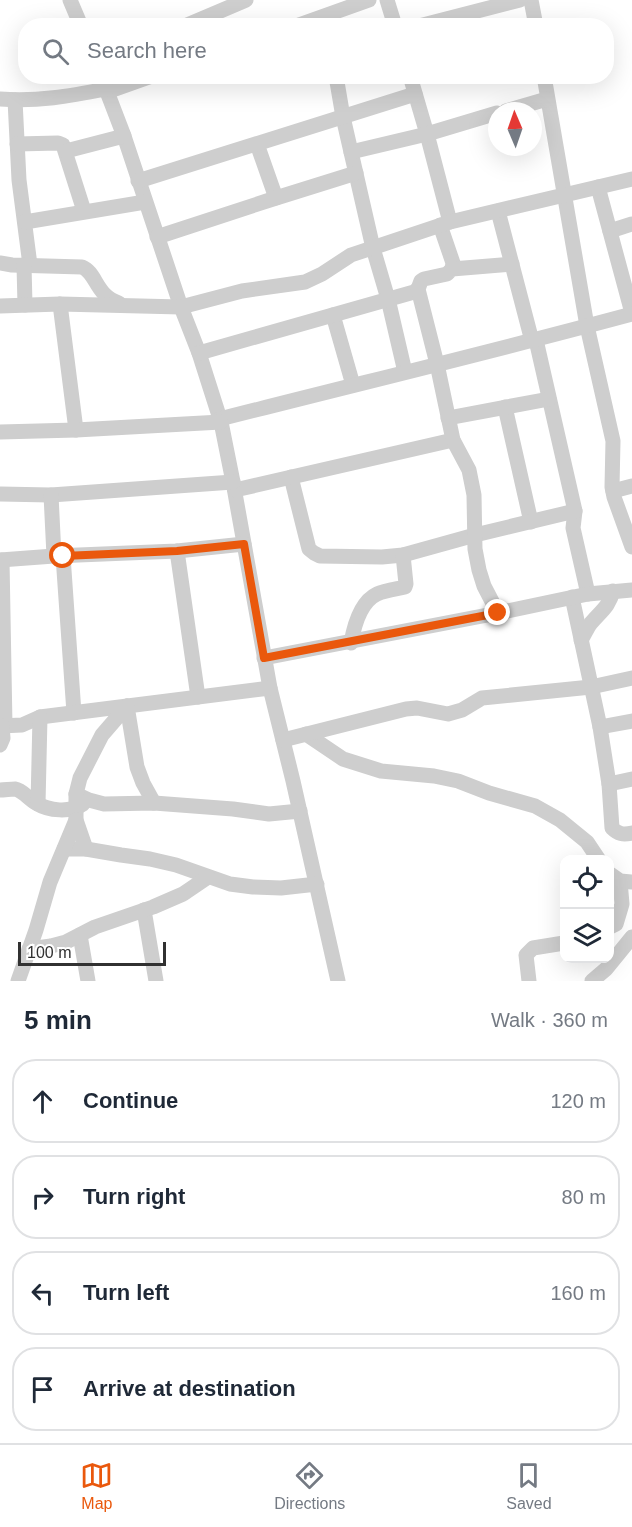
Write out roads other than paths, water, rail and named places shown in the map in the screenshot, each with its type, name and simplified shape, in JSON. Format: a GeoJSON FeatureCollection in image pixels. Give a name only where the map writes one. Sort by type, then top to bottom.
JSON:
{"type":"FeatureCollection","features":[{"type":"Feature","properties":{"kind":"street"},"geometry":{"type":"LineString","coordinates":[[70,0],[78,18]]}},
{"type":"Feature","properties":{"kind":"street"},"geometry":{"type":"LineString","coordinates":[[204,18],[246,0]]}},
{"type":"Feature","properties":{"kind":"street"},"geometry":{"type":"LineString","coordinates":[[328,18],[369,0]]}},
{"type":"Feature","properties":{"kind":"street"},"geometry":{"type":"LineString","coordinates":[[387,0],[393,18]]}},
{"type":"Feature","properties":{"kind":"street"},"geometry":{"type":"LineString","coordinates":[[450,18],[520,0]]}},
{"type":"Feature","properties":{"kind":"street"},"geometry":{"type":"LineString","coordinates":[[531,0],[534,18]]}},
{"type":"Feature","properties":{"kind":"street"},"geometry":{"type":"LineString","coordinates":[[337,84],[373,248],[405,372]]}},
{"type":"Feature","properties":{"kind":"street"},"geometry":{"type":"LineString","coordinates":[[412,84],[427,134],[453,263],[452,270]]}},
{"type":"Feature","properties":{"kind":"street"},"geometry":{"type":"LineString","coordinates":[[545,84],[587,326],[613,441],[613,491],[632,547]]}},
{"type":"Feature","properties":{"kind":"street"},"geometry":{"type":"LineString","coordinates":[[25,305],[27,265],[25,222],[17,144],[8,100],[24,101],[66,97],[105,86],[221,421],[270,688],[338,981]]}},
{"type":"Feature","properties":{"kind":"street"},"geometry":{"type":"LineString","coordinates":[[138,181],[415,94]]}},
{"type":"Feature","properties":{"kind":"street"},"geometry":{"type":"LineString","coordinates":[[537,102],[547,99]]}},
{"type":"Feature","properties":{"kind":"street"},"geometry":{"type":"LineString","coordinates":[[351,153],[488,117]]}},
{"type":"Feature","properties":{"kind":"street"},"geometry":{"type":"LineString","coordinates":[[66,151],[124,136]]}},
{"type":"Feature","properties":{"kind":"street"},"geometry":{"type":"LineString","coordinates":[[17,144],[58,143],[63,145],[84,212]]}},
{"type":"Feature","properties":{"kind":"street"},"geometry":{"type":"LineString","coordinates":[[257,144],[276,198]]}},
{"type":"Feature","properties":{"kind":"street"},"geometry":{"type":"LineString","coordinates":[[157,237],[356,173]]}},
{"type":"Feature","properties":{"kind":"street"},"geometry":{"type":"LineString","coordinates":[[0,306],[60,304],[181,307],[242,291],[305,282],[351,255],[445,224],[632,179]]}},
{"type":"Feature","properties":{"kind":"street"},"geometry":{"type":"LineString","coordinates":[[0,432],[221,421],[632,313],[598,187]]}},
{"type":"Feature","properties":{"kind":"street"},"geometry":{"type":"LineString","coordinates":[[25,222],[145,202]]}},
{"type":"Feature","properties":{"kind":"street"},"geometry":{"type":"LineString","coordinates":[[498,210],[534,340],[575,512],[573,528],[580,596],[581,640],[600,727],[609,784],[612,828],[617,833],[625,835],[632,833]]}},
{"type":"Feature","properties":{"kind":"street"},"geometry":{"type":"LineString","coordinates":[[610,231],[632,224]]}},
{"type":"Feature","properties":{"kind":"street"},"geometry":{"type":"LineString","coordinates":[[0,263],[88,269],[108,299],[125,305]]}},
{"type":"Feature","properties":{"kind":"street"},"geometry":{"type":"LineString","coordinates":[[498,613],[484,586],[479,570],[475,549],[474,495],[469,470],[453,440],[418,289],[424,279],[447,274],[452,270],[512,264]]}},
{"type":"Feature","properties":{"kind":"street"},"geometry":{"type":"LineString","coordinates":[[199,354],[418,289]]}},
{"type":"Feature","properties":{"kind":"street"},"geometry":{"type":"LineString","coordinates":[[60,304],[76,430]]}},
{"type":"Feature","properties":{"kind":"street"},"geometry":{"type":"LineString","coordinates":[[333,315],[353,385]]}},
{"type":"Feature","properties":{"kind":"street"},"geometry":{"type":"LineString","coordinates":[[448,418],[549,399]]}},
{"type":"Feature","properties":{"kind":"street"},"geometry":{"type":"LineString","coordinates":[[505,407],[531,522]]}},
{"type":"Feature","properties":{"kind":"street"},"geometry":{"type":"LineString","coordinates":[[0,494],[51,495],[234,486],[291,477],[453,440]]}},
{"type":"Feature","properties":{"kind":"street"},"geometry":{"type":"LineString","coordinates":[[291,477],[309,549],[320,555],[382,557],[403,555],[475,535],[575,512]]}},
{"type":"Feature","properties":{"kind":"street"},"geometry":{"type":"LineString","coordinates":[[613,491],[632,486]]}},
{"type":"Feature","properties":{"kind":"street"},"geometry":{"type":"LineString","coordinates":[[51,495],[74,713]]}},
{"type":"Feature","properties":{"kind":"street"},"geometry":{"type":"LineString","coordinates":[[0,745],[3,738],[1,560],[177,551],[244,544]]}},
{"type":"Feature","properties":{"kind":"street"},"geometry":{"type":"LineString","coordinates":[[177,551],[198,697]]}},
{"type":"Feature","properties":{"kind":"street"},"geometry":{"type":"LineString","coordinates":[[351,643],[355,623],[370,599],[377,594],[405,586],[403,555]]}},
{"type":"Feature","properties":{"kind":"street"},"geometry":{"type":"LineString","coordinates":[[264,658],[351,643],[580,596],[632,590]]}},
{"type":"Feature","properties":{"kind":"street"},"geometry":{"type":"LineString","coordinates":[[581,640],[590,624],[611,600],[613,591]]}},
{"type":"Feature","properties":{"kind":"street"},"geometry":{"type":"LineString","coordinates":[[283,740],[406,709],[417,708],[448,714],[462,710],[482,698],[591,687],[632,678]]}},
{"type":"Feature","properties":{"kind":"street"},"geometry":{"type":"LineString","coordinates":[[2,726],[22,725],[40,717],[270,688]]}},
{"type":"Feature","properties":{"kind":"street"},"geometry":{"type":"LineString","coordinates":[[127,706],[137,767],[154,803]]}},
{"type":"Feature","properties":{"kind":"street"},"geometry":{"type":"LineString","coordinates":[[86,849],[79,806],[80,778],[102,735],[127,706]]}},
{"type":"Feature","properties":{"kind":"street"},"geometry":{"type":"LineString","coordinates":[[40,717],[43,806]]}},
{"type":"Feature","properties":{"kind":"street"},"geometry":{"type":"LineString","coordinates":[[600,727],[632,721]]}},
{"type":"Feature","properties":{"kind":"street"},"geometry":{"type":"LineString","coordinates":[[306,734],[343,759],[381,771],[434,776],[458,781],[489,793],[536,806],[560,820],[587,842],[596,855]]}},
{"type":"Feature","properties":{"kind":"street"},"geometry":{"type":"LineString","coordinates":[[609,784],[632,779]]}},
{"type":"Feature","properties":{"kind":"street"},"geometry":{"type":"LineString","coordinates":[[0,790],[18,790],[43,806],[154,803],[269,814],[300,811]]}},
{"type":"Feature","properties":{"kind":"street"},"geometry":{"type":"LineString","coordinates":[[18,981],[50,882],[79,806]]}},
{"type":"Feature","properties":{"kind":"street"},"geometry":{"type":"LineString","coordinates":[[64,849],[86,849],[150,859],[176,865],[230,884],[281,888],[317,884]]}},
{"type":"Feature","properties":{"kind":"street"},"geometry":{"type":"LineString","coordinates":[[29,950],[66,942],[95,927],[183,894],[208,878]]}},
{"type":"Feature","properties":{"kind":"street"},"geometry":{"type":"LineString","coordinates":[[614,925],[622,904],[620,879]]}},
{"type":"Feature","properties":{"kind":"street"},"geometry":{"type":"LineString","coordinates":[[144,910],[156,981]]}},
{"type":"Feature","properties":{"kind":"street"},"geometry":{"type":"LineString","coordinates":[[80,935],[88,981]]}},
{"type":"Feature","properties":{"kind":"street"},"geometry":{"type":"LineString","coordinates":[[592,981],[606,969],[632,937]]}},
{"type":"Feature","properties":{"kind":"street"},"geometry":{"type":"LineString","coordinates":[[529,981],[526,955],[533,948],[560,944]]}}]}
